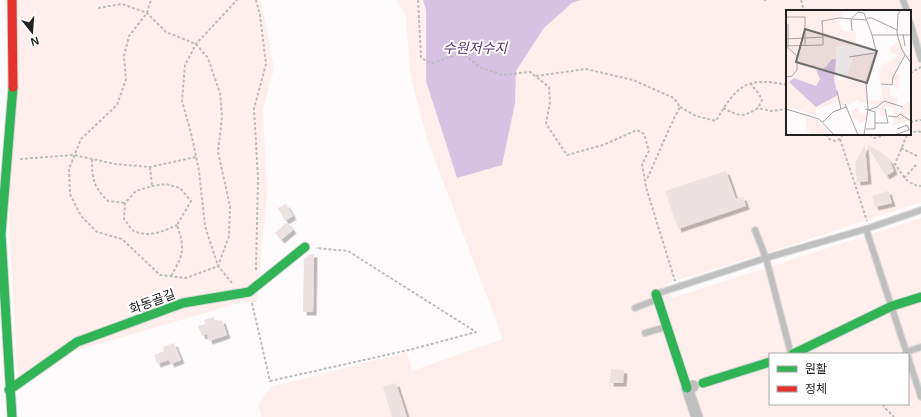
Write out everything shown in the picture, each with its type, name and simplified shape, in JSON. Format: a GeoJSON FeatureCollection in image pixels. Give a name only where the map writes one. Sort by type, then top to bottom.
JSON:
{"type":"FeatureCollection","features":[{"type":"Feature","properties":{"kind":"street"},"geometry":{"type":"LineString","coordinates":[[12,0],[14,74],[1,234],[9,390],[12,417]]}},
{"type":"Feature","properties":{"kind":"street","name":"화동골길"},"geometry":{"type":"LineString","coordinates":[[9,390],[77,342],[183,303],[248,290],[305,247]]}},
{"type":"Feature","properties":{"kind":"street"},"geometry":{"type":"LineString","coordinates":[[657,297],[697,417]]}},
{"type":"Feature","properties":{"kind":"street"},"geometry":{"type":"LineString","coordinates":[[794,353],[892,306],[921,297]]}},
{"type":"Feature","properties":{"kind":"street"},"geometry":{"type":"LineString","coordinates":[[687,388],[769,362]]}},
{"type":"Feature","properties":{"kind":"lane"},"geometry":{"type":"LineString","coordinates":[[903,0],[907,10]]}},
{"type":"Feature","properties":{"kind":"lane"},"geometry":{"type":"LineString","coordinates":[[911,25],[921,59]]}},
{"type":"Feature","properties":{"kind":"lane"},"geometry":{"type":"LineString","coordinates":[[635,308],[677,287],[766,258],[868,229],[921,210]]}},
{"type":"Feature","properties":{"kind":"lane"},"geometry":{"type":"LineString","coordinates":[[868,229],[907,353]]}},
{"type":"Feature","properties":{"kind":"lane"},"geometry":{"type":"LineString","coordinates":[[755,230],[766,258],[792,353]]}},
{"type":"Feature","properties":{"kind":"lane"},"geometry":{"type":"LineString","coordinates":[[645,333],[667,327]]}},
{"type":"Feature","properties":{"kind":"lane"},"geometry":{"type":"LineString","coordinates":[[909,353],[921,347]]}},
{"type":"Feature","properties":{"kind":"lane"},"geometry":{"type":"LineString","coordinates":[[909,360],[921,397]]}},
{"type":"Feature","properties":{"kind":"path"},"geometry":{"type":"LineString","coordinates":[[98,8],[122,4],[147,13],[166,32],[196,44],[208,58],[220,93],[222,117],[218,152],[230,206],[229,236],[218,266],[186,278],[160,275],[122,239],[97,232],[81,216],[70,194],[69,169],[74,155],[81,139],[117,105],[126,79],[124,56],[129,36],[147,13],[151,0]]}},
{"type":"Feature","properties":{"kind":"path"},"geometry":{"type":"LineString","coordinates":[[237,0],[196,44],[185,66],[182,101],[196,157],[206,226],[218,266],[248,290]]}},
{"type":"Feature","properties":{"kind":"path"},"geometry":{"type":"LineString","coordinates":[[256,0],[260,15],[266,64],[254,109],[258,179],[248,290],[270,381],[413,349],[476,332],[348,250],[305,247]]}},
{"type":"Feature","properties":{"kind":"path"},"geometry":{"type":"LineString","coordinates":[[418,0],[421,58],[432,63],[462,53],[480,67],[502,75],[530,72],[549,87],[550,102],[546,124],[567,155],[603,145],[637,130],[644,134],[649,151],[642,164],[677,287]]}},
{"type":"Feature","properties":{"kind":"path"},"geometry":{"type":"LineString","coordinates":[[801,0],[804,10]]}},
{"type":"Feature","properties":{"kind":"path"},"geometry":{"type":"LineString","coordinates":[[911,72],[921,67]]}},
{"type":"Feature","properties":{"kind":"path"},"geometry":{"type":"LineString","coordinates":[[536,76],[586,69],[633,80],[674,98],[680,107],[696,116],[716,121],[723,108],[742,85],[772,82],[786,85]]}},
{"type":"Feature","properties":{"kind":"path"},"geometry":{"type":"LineString","coordinates":[[723,108],[736,114],[747,115],[758,108],[762,100],[750,83]]}},
{"type":"Feature","properties":{"kind":"path"},"geometry":{"type":"LineString","coordinates":[[646,181],[661,150],[668,129],[680,107]]}},
{"type":"Feature","properties":{"kind":"path"},"geometry":{"type":"LineString","coordinates":[[758,108],[771,111],[786,109]]}},
{"type":"Feature","properties":{"kind":"path"},"geometry":{"type":"LineString","coordinates":[[911,122],[921,120]]}},
{"type":"Feature","properties":{"kind":"path"},"geometry":{"type":"LineString","coordinates":[[911,133],[917,131],[921,132]]}},
{"type":"Feature","properties":{"kind":"path"},"geometry":{"type":"LineString","coordinates":[[827,135],[829,139],[835,141],[842,135]]}},
{"type":"Feature","properties":{"kind":"path"},"geometry":{"type":"LineString","coordinates":[[871,135],[874,138],[885,135]]}},
{"type":"Feature","properties":{"kind":"path"},"geometry":{"type":"LineString","coordinates":[[907,135],[895,164],[904,178],[914,186],[921,186]]}},
{"type":"Feature","properties":{"kind":"path"},"geometry":{"type":"LineString","coordinates":[[840,138],[868,229]]}},
{"type":"Feature","properties":{"kind":"path"},"geometry":{"type":"LineString","coordinates":[[901,148],[917,156]]}},
{"type":"Feature","properties":{"kind":"path"},"geometry":{"type":"LineString","coordinates":[[6,160],[74,155],[115,164],[150,167],[196,157]]}},
{"type":"Feature","properties":{"kind":"path"},"geometry":{"type":"LineString","coordinates":[[92,159],[92,179],[98,191],[108,201],[125,203]]}},
{"type":"Feature","properties":{"kind":"path"},"geometry":{"type":"LineString","coordinates":[[904,178],[917,164]]}},
{"type":"Feature","properties":{"kind":"path"},"geometry":{"type":"LineString","coordinates":[[150,167],[152,186]]}},
{"type":"Feature","properties":{"kind":"path"},"geometry":{"type":"LineString","coordinates":[[166,184],[180,188],[191,201],[177,225],[160,233],[147,234],[133,230],[124,218],[125,203],[136,191],[152,186],[166,184]]}},
{"type":"Feature","properties":{"kind":"path"},"geometry":{"type":"LineString","coordinates":[[172,276],[181,258],[183,243],[177,225]]}},
{"type":"Feature","properties":{"kind":"path"},"geometry":{"type":"LineString","coordinates":[[883,405],[894,417]]}},
{"type":"Feature","properties":{"kind":"shaded area"},"geometry":{"type":"Polygon","coordinates":[[[17,0],[261,0],[274,69],[263,109],[267,195],[257,302],[242,302],[75,351],[18,391],[9,218],[17,0]]]}},
{"type":"Feature","properties":{"kind":"shaded area"},"geometry":{"type":"Polygon","coordinates":[[[396,0],[921,0],[921,202],[771,252],[668,283],[672,298],[921,218],[921,417],[262,417],[258,405],[271,387],[407,352],[412,371],[503,339],[427,139],[410,73],[406,15],[396,0]]]}},
{"type":"Feature","properties":{"kind":"water","name":"수원저수지"},"geometry":{"type":"Polygon","coordinates":[[[423,0],[581,0],[572,3],[544,28],[516,71],[515,103],[502,165],[457,178],[426,81],[426,10],[423,0]]]}},
{"type":"Feature","properties":{"kind":"building"},"geometry":{"type":"Polygon","coordinates":[[[866,144],[881,152],[890,161],[894,171],[886,176],[866,144]]]}},
{"type":"Feature","properties":{"kind":"building"},"geometry":{"type":"Polygon","coordinates":[[[865,145],[868,181],[857,182],[855,163],[865,145]]]}},
{"type":"Feature","properties":{"kind":"building"},"geometry":{"type":"Polygon","coordinates":[[[726,171],[736,199],[743,197],[746,206],[678,229],[665,191],[726,171]]]}},
{"type":"Feature","properties":{"kind":"building"},"geometry":{"type":"Polygon","coordinates":[[[888,191],[892,203],[875,207],[872,196],[888,191]]]}},
{"type":"Feature","properties":{"kind":"building"},"geometry":{"type":"Polygon","coordinates":[[[286,204],[293,216],[285,221],[278,208],[286,204]]]}},
{"type":"Feature","properties":{"kind":"building"},"geometry":{"type":"Polygon","coordinates":[[[287,222],[293,230],[281,240],[275,233],[287,222]]]}},
{"type":"Feature","properties":{"kind":"building"},"geometry":{"type":"Polygon","coordinates":[[[311,254],[314,254],[313,312],[303,312],[304,259],[311,254]]]}},
{"type":"Feature","properties":{"kind":"building"},"geometry":{"type":"Polygon","coordinates":[[[214,317],[215,322],[222,320],[227,335],[209,341],[207,334],[202,336],[198,326],[205,324],[204,320],[214,317]]]}},
{"type":"Feature","properties":{"kind":"building"},"geometry":{"type":"Polygon","coordinates":[[[174,343],[181,360],[171,364],[169,360],[157,364],[154,355],[164,351],[163,347],[174,343]]]}},
{"type":"Feature","properties":{"kind":"building"},"geometry":{"type":"Polygon","coordinates":[[[611,369],[624,370],[623,383],[610,383],[611,369]]]}},
{"type":"Feature","properties":{"kind":"building"},"geometry":{"type":"Polygon","coordinates":[[[396,383],[407,417],[392,417],[383,387],[396,383]]]}},
{"type":"Feature","properties":{"kind":"traffic: fast"},"geometry":{"type":"LineString","coordinates":[[12,417],[1,234],[13,87]]}},
{"type":"Feature","properties":{"kind":"traffic: fast"},"geometry":{"type":"LineString","coordinates":[[9,390],[77,342],[183,303],[249,292],[305,247]]}},
{"type":"Feature","properties":{"kind":"traffic: fast"},"geometry":{"type":"LineString","coordinates":[[656,294],[687,388]]}},
{"type":"Feature","properties":{"kind":"traffic: fast"},"geometry":{"type":"LineString","coordinates":[[795,353],[892,306],[921,297]]}},
{"type":"Feature","properties":{"kind":"traffic: fast"},"geometry":{"type":"LineString","coordinates":[[703,383],[769,362]]}},
{"type":"Feature","properties":{"kind":"traffic: jam"},"geometry":{"type":"LineString","coordinates":[[12,0],[13,87]]}}]}
